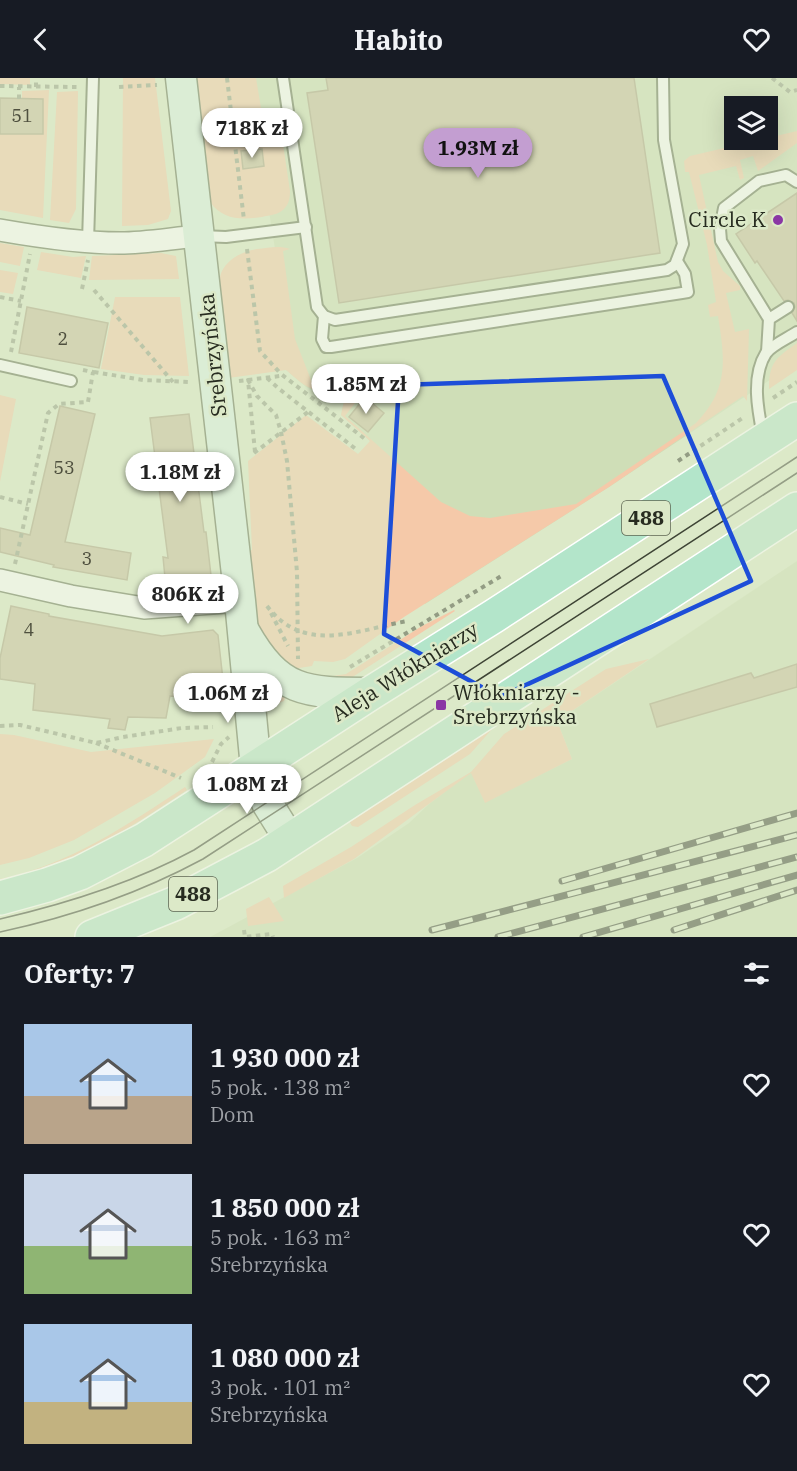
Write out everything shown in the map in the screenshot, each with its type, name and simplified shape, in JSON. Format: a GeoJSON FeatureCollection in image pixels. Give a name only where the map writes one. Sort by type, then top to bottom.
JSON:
{"type":"FeatureCollection","features":[{"type":"Feature","properties":{"kind":"main road","name":"Srebrzyńska"},"geometry":{"type":"LineString","coordinates":[[173,82],[224,380],[249,611],[256,768],[267,803],[290,840]]}},
{"type":"Feature","properties":{"kind":"main road","name":"Aleja Włókniarzy"},"geometry":{"type":"LineString","coordinates":[[0,898],[80,873],[124,852],[797,419]]}},
{"type":"Feature","properties":{"kind":"main road","name":"488"},"geometry":{"type":"LineString","coordinates":[[92,937],[194,894],[238,872],[797,508]]}},
{"type":"Feature","properties":{"kind":"main road"},"geometry":{"type":"LineString","coordinates":[[249,611],[263,659],[280,676],[299,672],[310,691],[371,693]]}},
{"type":"Feature","properties":{"kind":"street"},"geometry":{"type":"LineString","coordinates":[[0,230],[40,237],[123,243],[199,236]]}},
{"type":"Feature","properties":{"kind":"street"},"geometry":{"type":"LineString","coordinates":[[7,572],[71,596],[144,608],[249,611]]}},
{"type":"Feature","properties":{"kind":"lane"},"geometry":{"type":"LineString","coordinates":[[283,78],[317,307],[324,316],[335,320],[667,270],[675,265],[683,244],[664,140],[663,78]]}},
{"type":"Feature","properties":{"kind":"lane"},"geometry":{"type":"LineString","coordinates":[[90,242],[93,82]]}},
{"type":"Feature","properties":{"kind":"lane"},"geometry":{"type":"LineString","coordinates":[[764,441],[757,408],[759,370],[767,352],[769,319],[721,241],[720,229],[724,208],[759,181],[786,176],[797,182]]}},
{"type":"Feature","properties":{"kind":"lane"},"geometry":{"type":"LineString","coordinates":[[199,236],[226,237],[306,227]]}},
{"type":"Feature","properties":{"kind":"lane"},"geometry":{"type":"LineString","coordinates":[[324,316],[322,339],[326,347],[642,300],[688,292],[685,274],[677,261]]}},
{"type":"Feature","properties":{"kind":"lane"},"geometry":{"type":"LineString","coordinates":[[769,319],[788,307]]}},
{"type":"Feature","properties":{"kind":"lane"},"geometry":{"type":"LineString","coordinates":[[767,352],[797,332]]}},
{"type":"Feature","properties":{"kind":"lane"},"geometry":{"type":"LineString","coordinates":[[0,365],[71,381]]}},
{"type":"Feature","properties":{"kind":"path"},"geometry":{"type":"LineString","coordinates":[[36,78],[36,87]]}},
{"type":"Feature","properties":{"kind":"path"},"geometry":{"type":"LineString","coordinates":[[772,78],[790,92],[797,90]]}},
{"type":"Feature","properties":{"kind":"path"},"geometry":{"type":"LineString","coordinates":[[0,86],[36,87],[93,82]]}},
{"type":"Feature","properties":{"kind":"path"},"geometry":{"type":"LineString","coordinates":[[119,87],[173,82]]}},
{"type":"Feature","properties":{"kind":"path"},"geometry":{"type":"LineString","coordinates":[[19,87],[19,99]]}},
{"type":"Feature","properties":{"kind":"path"},"geometry":{"type":"LineString","coordinates":[[21,357],[10,354],[30,251],[40,237]]}},
{"type":"Feature","properties":{"kind":"path"},"geometry":{"type":"LineString","coordinates":[[82,289],[90,242]]}},
{"type":"Feature","properties":{"kind":"path"},"geometry":{"type":"LineString","coordinates":[[94,290],[174,382]]}},
{"type":"Feature","properties":{"kind":"path"},"geometry":{"type":"LineString","coordinates":[[0,297],[21,301]]}},
{"type":"Feature","properties":{"kind":"path"},"geometry":{"type":"LineString","coordinates":[[73,368],[174,382],[248,380],[281,374],[364,439]]}},
{"type":"Feature","properties":{"kind":"path"},"geometry":{"type":"LineString","coordinates":[[71,381],[93,372]]}},
{"type":"Feature","properties":{"kind":"path"},"geometry":{"type":"LineString","coordinates":[[7,572],[28,504],[48,413],[59,404],[87,402],[93,372]]}},
{"type":"Feature","properties":{"kind":"path"},"geometry":{"type":"LineString","coordinates":[[267,377],[357,450]]}},
{"type":"Feature","properties":{"kind":"path"},"geometry":{"type":"LineString","coordinates":[[248,380],[257,396],[276,415],[287,461],[296,562],[299,672]]}},
{"type":"Feature","properties":{"kind":"path"},"geometry":{"type":"LineString","coordinates":[[248,380],[255,452]]}},
{"type":"Feature","properties":{"kind":"path"},"geometry":{"type":"LineString","coordinates":[[676,462],[797,382]]}},
{"type":"Feature","properties":{"kind":"path"},"geometry":{"type":"LineString","coordinates":[[248,457],[308,412]]}},
{"type":"Feature","properties":{"kind":"path"},"geometry":{"type":"LineString","coordinates":[[0,497],[28,504]]}},
{"type":"Feature","properties":{"kind":"path"},"geometry":{"type":"LineString","coordinates":[[344,670],[510,571]]}},
{"type":"Feature","properties":{"kind":"path"},"geometry":{"type":"LineString","coordinates":[[249,611],[269,610],[297,630],[315,635],[336,636],[408,621]]}},
{"type":"Feature","properties":{"kind":"path"},"geometry":{"type":"LineString","coordinates":[[269,610],[299,672]]}},
{"type":"Feature","properties":{"kind":"path"},"geometry":{"type":"LineString","coordinates":[[0,726],[20,725],[96,743],[181,778]]}},
{"type":"Feature","properties":{"kind":"path"},"geometry":{"type":"LineString","coordinates":[[96,743],[123,736],[182,728],[213,727]]}},
{"type":"Feature","properties":{"kind":"path"},"geometry":{"type":"LineString","coordinates":[[211,764],[225,739],[235,735]]}},
{"type":"Feature","properties":{"kind":"path"},"geometry":{"type":"LineString","coordinates":[[244,930],[245,937],[272,934],[273,937]]}},
{"type":"Feature","properties":{"kind":"highlighted area"},"geometry":{"type":"Polygon","coordinates":[[[663,376],[751,581],[500,697],[384,634],[399,385],[663,376]]]}},
{"type":"Feature","properties":{"kind":"shaded area"},"geometry":{"type":"Polygon","coordinates":[[[0,78],[30,78],[30,85],[0,84],[0,78]]]}},
{"type":"Feature","properties":{"kind":"shaded area"},"geometry":{"type":"Polygon","coordinates":[[[123,78],[155,78],[171,211],[168,219],[148,225],[122,226],[123,78]]]}},
{"type":"Feature","properties":{"kind":"shaded area"},"geometry":{"type":"Polygon","coordinates":[[[194,78],[256,78],[264,126],[280,124],[290,191],[288,203],[277,214],[247,218],[227,215],[210,202],[194,78]],[[261,149],[241,152],[243,169],[264,166],[261,149]]]}},
{"type":"Feature","properties":{"kind":"shaded area"},"geometry":{"type":"Polygon","coordinates":[[[248,78],[797,78],[797,362],[609,487],[425,604],[370,441],[341,415],[344,401],[330,390],[317,392],[306,387],[286,370],[278,268],[263,174],[268,171],[248,78]]]}},
{"type":"Feature","properties":{"kind":"shaded area"},"geometry":{"type":"Polygon","coordinates":[[[49,90],[43,218],[0,210],[0,134],[43,134],[43,99],[22,99],[22,91],[49,90]]]}},
{"type":"Feature","properties":{"kind":"shaded area"},"geometry":{"type":"Polygon","coordinates":[[[78,91],[76,209],[69,223],[50,220],[57,92],[78,91]]]}},
{"type":"Feature","properties":{"kind":"shaded area"},"geometry":{"type":"Polygon","coordinates":[[[797,131],[797,143],[758,171],[753,156],[740,160],[744,178],[740,180],[736,166],[699,175],[718,262],[723,271],[740,286],[740,290],[726,293],[735,332],[749,329],[747,401],[743,396],[609,487],[404,617],[345,659],[333,662],[314,661],[312,666],[299,668],[293,672],[262,636],[256,621],[247,551],[252,550],[248,461],[306,415],[358,454],[370,441],[341,415],[344,401],[330,390],[317,390],[306,386],[286,370],[228,378],[219,291],[222,271],[228,262],[252,250],[278,247],[290,249],[283,251],[295,339],[313,385],[325,375],[355,403],[345,416],[441,502],[470,516],[490,518],[576,504],[696,423],[707,410],[719,386],[723,360],[718,316],[710,317],[708,305],[716,302],[707,245],[689,172],[685,172],[684,161],[690,156],[724,148],[724,150],[778,150],[778,135],[797,131]]]}},
{"type":"Feature","properties":{"kind":"shaded area"},"geometry":{"type":"Polygon","coordinates":[[[0,243],[24,247],[20,266],[0,262],[0,243]]]}},
{"type":"Feature","properties":{"kind":"shaded area"},"geometry":{"type":"Polygon","coordinates":[[[41,252],[73,257],[86,256],[81,278],[37,270],[41,252]]]}},
{"type":"Feature","properties":{"kind":"shaded area"},"geometry":{"type":"Polygon","coordinates":[[[161,253],[176,256],[179,279],[89,280],[92,256],[161,253]]]}},
{"type":"Feature","properties":{"kind":"shaded area"},"geometry":{"type":"Polygon","coordinates":[[[0,270],[18,273],[13,294],[0,292],[0,270]]]}},
{"type":"Feature","properties":{"kind":"shaded area"},"geometry":{"type":"Polygon","coordinates":[[[115,297],[180,297],[189,376],[144,375],[101,369],[115,297]]]}},
{"type":"Feature","properties":{"kind":"shaded area"},"geometry":{"type":"Polygon","coordinates":[[[797,343],[797,370],[769,389],[770,373],[775,362],[797,343]]]}},
{"type":"Feature","properties":{"kind":"shaded area"},"geometry":{"type":"Polygon","coordinates":[[[0,395],[16,399],[0,482],[0,395]]]}},
{"type":"Feature","properties":{"kind":"shaded area"},"geometry":{"type":"Polygon","coordinates":[[[797,561],[797,937],[210,937],[357,858],[409,823],[429,804],[471,772],[485,802],[572,759],[557,721],[797,561]]]}},
{"type":"Feature","properties":{"kind":"shaded area"},"geometry":{"type":"Polygon","coordinates":[[[454,610],[354,676],[346,680],[327,677],[346,674],[422,626],[454,610]]]}},
{"type":"Feature","properties":{"kind":"shaded area"},"geometry":{"type":"Polygon","coordinates":[[[649,659],[557,721],[572,759],[485,803],[471,773],[354,859],[284,898],[283,886],[351,847],[471,772],[504,734],[606,669],[649,659]]]}},
{"type":"Feature","properties":{"kind":"shaded area"},"geometry":{"type":"Polygon","coordinates":[[[262,674],[287,692],[284,701],[264,708],[262,674]]]}},
{"type":"Feature","properties":{"kind":"shaded area"},"geometry":{"type":"Polygon","coordinates":[[[493,728],[470,754],[358,827],[352,826],[349,821],[493,728]]]}},
{"type":"Feature","properties":{"kind":"shaded area"},"geometry":{"type":"Polygon","coordinates":[[[0,734],[91,752],[214,739],[205,757],[155,793],[74,840],[29,858],[0,865],[0,734]]]}},
{"type":"Feature","properties":{"kind":"shaded area"},"geometry":{"type":"Polygon","coordinates":[[[185,787],[187,790],[82,854],[0,883],[0,879],[25,873],[74,854],[185,787]]]}},
{"type":"Feature","properties":{"kind":"shaded area"},"geometry":{"type":"Polygon","coordinates":[[[269,897],[284,921],[248,926],[246,909],[269,897]]]}},
{"type":"Feature","properties":{"kind":"building"},"geometry":{"type":"Polygon","coordinates":[[[326,78],[634,78],[660,253],[339,303],[307,93],[328,90],[326,78]]]}},
{"type":"Feature","properties":{"kind":"building"},"geometry":{"type":"Polygon","coordinates":[[[0,98],[43,99],[43,134],[0,134],[0,98]]]}},
{"type":"Feature","properties":{"kind":"building"},"geometry":{"type":"Polygon","coordinates":[[[262,149],[264,166],[243,169],[241,151],[262,149]]]}},
{"type":"Feature","properties":{"kind":"building"},"geometry":{"type":"Polygon","coordinates":[[[797,193],[797,321],[792,313],[794,303],[784,301],[736,234],[797,193]]]}},
{"type":"Feature","properties":{"kind":"building"},"geometry":{"type":"Polygon","coordinates":[[[27,307],[108,323],[99,368],[19,353],[27,307]]]}},
{"type":"Feature","properties":{"kind":"building"},"geometry":{"type":"Polygon","coordinates":[[[365,397],[384,413],[368,432],[349,417],[365,397]]]}},
{"type":"Feature","properties":{"kind":"building"},"geometry":{"type":"Polygon","coordinates":[[[60,406],[95,414],[65,542],[131,553],[127,580],[53,567],[54,565],[0,552],[0,528],[30,535],[60,406]]]}},
{"type":"Feature","properties":{"kind":"building"},"geometry":{"type":"Polygon","coordinates":[[[189,414],[212,584],[166,588],[163,557],[168,558],[150,418],[189,414]]]}},
{"type":"Feature","properties":{"kind":"building"},"geometry":{"type":"Polygon","coordinates":[[[11,606],[49,614],[49,616],[162,636],[213,630],[218,635],[225,698],[170,696],[166,718],[128,717],[125,730],[108,728],[110,719],[33,710],[35,684],[0,679],[0,658],[11,606]]]}},
{"type":"Feature","properties":{"kind":"building"},"geometry":{"type":"Polygon","coordinates":[[[797,664],[797,687],[657,727],[650,704],[751,673],[754,678],[797,664]]]}},
{"type":"Feature","properties":{"kind":"tram line"},"geometry":{"type":"LineString","coordinates":[[0,919],[99,891],[148,872],[194,850],[797,457]]}},
{"type":"Feature","properties":{"kind":"tram line"},"geometry":{"type":"LineString","coordinates":[[0,932],[104,903],[155,883],[203,859],[797,473]]}},
{"type":"Feature","properties":{"kind":"railway"},"geometry":{"type":"LineString","coordinates":[[562,881],[797,813]]}},
{"type":"Feature","properties":{"kind":"railway"},"geometry":{"type":"LineString","coordinates":[[432,930],[797,835]]}},
{"type":"Feature","properties":{"kind":"railway"},"geometry":{"type":"LineString","coordinates":[[498,937],[797,857]]}},
{"type":"Feature","properties":{"kind":"railway"},"geometry":{"type":"LineString","coordinates":[[583,937],[797,875]]}},
{"type":"Feature","properties":{"kind":"railway"},"geometry":{"type":"LineString","coordinates":[[674,930],[797,890]]}},
{"type":"Feature","properties":{"kind":"place","name":"Circle K"},"geometry":{"type":"Point","coordinates":[778,220]}},
{"type":"Feature","properties":{"kind":"place","name":"Włókniarzy - Srebrzyńska"},"geometry":{"type":"Point","coordinates":[441,705]}}]}
